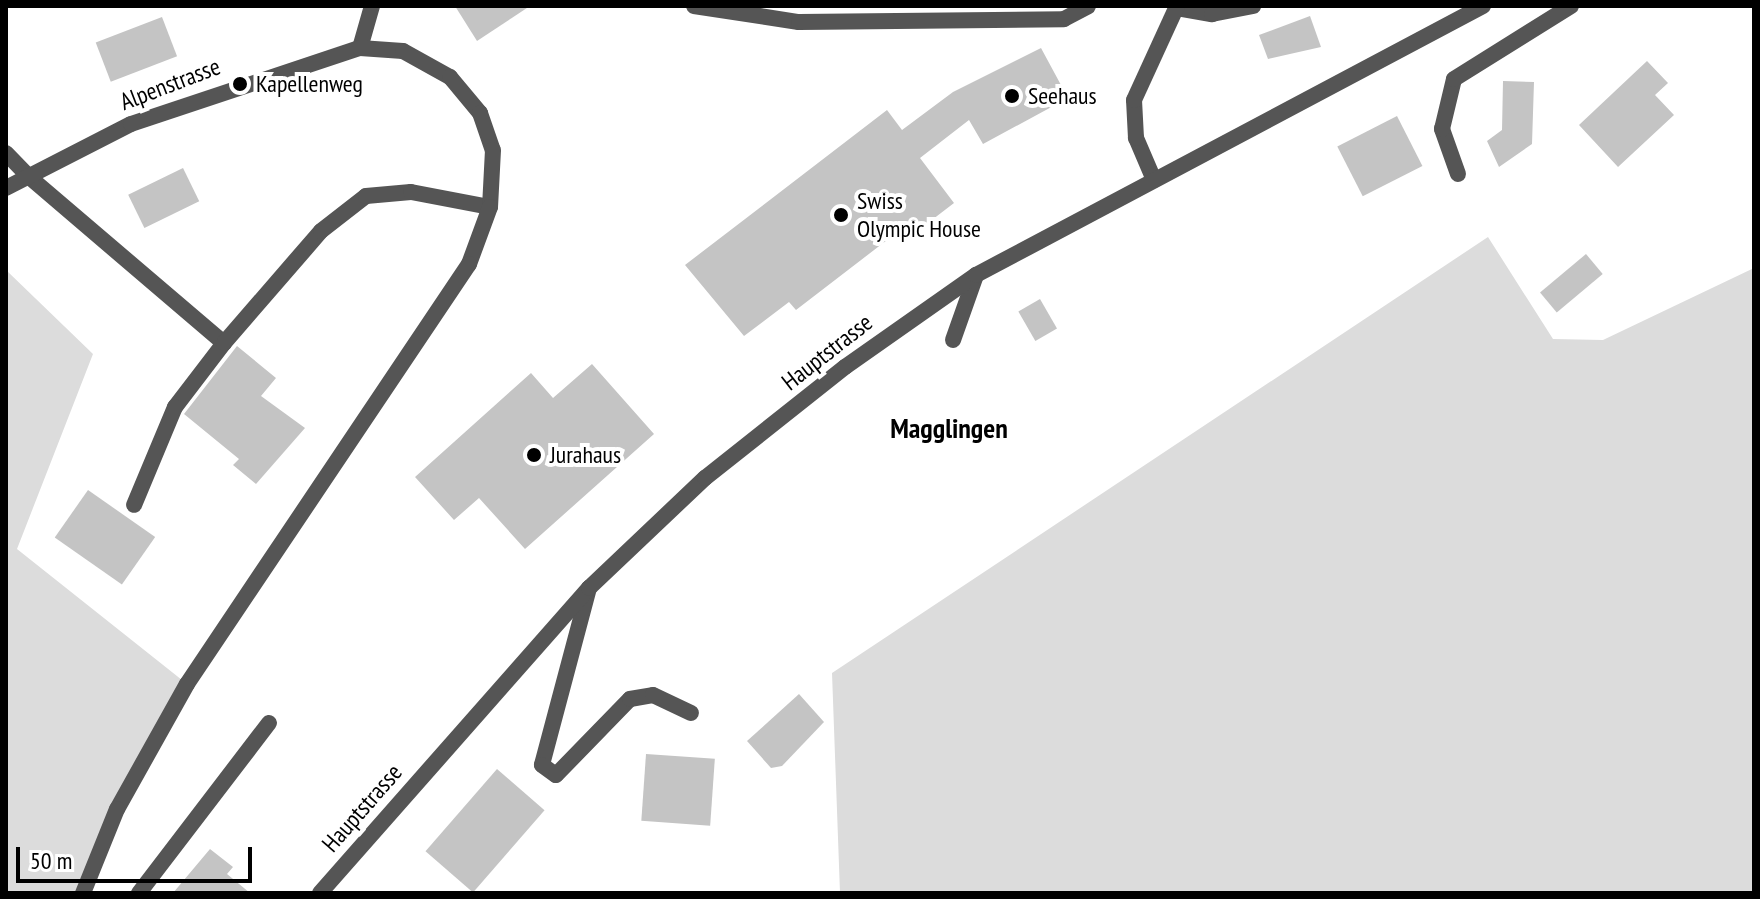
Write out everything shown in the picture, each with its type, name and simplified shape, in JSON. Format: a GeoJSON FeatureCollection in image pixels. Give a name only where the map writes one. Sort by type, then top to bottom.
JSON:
{"type":"FeatureCollection","features":[{"type":"Feature","properties":{"kind":"street"},"geometry":{"type":"LineString","coordinates":[[83,893],[158,731],[452,292],[490,207],[493,150],[464,89],[423,59],[360,48],[372,6]]}},
{"type":"Feature","properties":{"kind":"street"},"geometry":{"type":"LineString","coordinates":[[694,6],[799,22],[1064,19],[1088,6]]}},
{"type":"Feature","properties":{"kind":"street"},"geometry":{"type":"LineString","coordinates":[[1154,180],[1136,138],[1134,100],[1177,7],[1212,14],[1253,6]]}},
{"type":"Feature","properties":{"kind":"street","name":"Hauptstrasse"},"geometry":{"type":"LineString","coordinates":[[320,893],[589,588],[727,460],[976,275],[1483,6]]}},
{"type":"Feature","properties":{"kind":"street"},"geometry":{"type":"LineString","coordinates":[[1458,174],[1442,129],[1454,79],[1571,6]]}},
{"type":"Feature","properties":{"kind":"street","name":"Alpenstrasse"},"geometry":{"type":"LineString","coordinates":[[6,188],[131,124],[360,48]]}},
{"type":"Feature","properties":{"kind":"street"},"geometry":{"type":"LineString","coordinates":[[6,153],[27,175],[224,343]]}},
{"type":"Feature","properties":{"kind":"street"},"geometry":{"type":"LineString","coordinates":[[134,505],[175,407],[224,343],[321,231],[366,196],[411,192],[490,207]]}},
{"type":"Feature","properties":{"kind":"street"},"geometry":{"type":"LineString","coordinates":[[953,340],[976,275]]}},
{"type":"Feature","properties":{"kind":"street"},"geometry":{"type":"LineString","coordinates":[[589,588],[542,765],[556,775],[630,699],[653,695],[691,713]]}},
{"type":"Feature","properties":{"kind":"street"},"geometry":{"type":"LineString","coordinates":[[139,893],[269,723]]}},
{"type":"Feature","properties":{"kind":"shaded area"},"geometry":{"type":"Polygon","coordinates":[[[1488,237],[1553,339],[1603,340],[1754,268],[1754,893],[840,893],[832,673],[1488,237]]]}},
{"type":"Feature","properties":{"kind":"shaded area"},"geometry":{"type":"Polygon","coordinates":[[[6,270],[93,354],[17,549],[187,684],[83,893],[6,893],[6,270]]]}},
{"type":"Feature","properties":{"kind":"building"},"geometry":{"type":"Polygon","coordinates":[[[455,6],[530,6],[477,41],[455,6]]]}},
{"type":"Feature","properties":{"kind":"building"},"geometry":{"type":"Polygon","coordinates":[[[1310,16],[1321,47],[1268,59],[1259,35],[1310,16]]]}},
{"type":"Feature","properties":{"kind":"building"},"geometry":{"type":"Polygon","coordinates":[[[162,17],[177,56],[111,82],[96,42],[162,17]]]}},
{"type":"Feature","properties":{"kind":"building","name":"Swiss Olympic House"},"geometry":{"type":"Polygon","coordinates":[[[1041,48],[1068,98],[983,144],[969,120],[920,158],[954,203],[911,236],[904,227],[796,310],[789,302],[744,336],[685,265],[887,110],[902,130],[953,92],[1041,48]]]}},
{"type":"Feature","properties":{"kind":"building"},"geometry":{"type":"Polygon","coordinates":[[[1647,61],[1668,83],[1655,95],[1674,115],[1618,167],[1579,125],[1647,61]]]}},
{"type":"Feature","properties":{"kind":"building"},"geometry":{"type":"Polygon","coordinates":[[[1503,81],[1534,82],[1532,144],[1499,167],[1487,141],[1502,130],[1503,81]]]}},
{"type":"Feature","properties":{"kind":"building"},"geometry":{"type":"Polygon","coordinates":[[[1397,116],[1422,166],[1363,196],[1337,146],[1397,116]]]}},
{"type":"Feature","properties":{"kind":"building"},"geometry":{"type":"Polygon","coordinates":[[[183,168],[199,201],[144,228],[128,195],[183,168]]]}},
{"type":"Feature","properties":{"kind":"building"},"geometry":{"type":"Polygon","coordinates":[[[1586,254],[1603,274],[1557,312],[1540,293],[1586,254]]]}},
{"type":"Feature","properties":{"kind":"building"},"geometry":{"type":"Polygon","coordinates":[[[1040,299],[1057,328],[1035,341],[1018,312],[1040,299]]]}},
{"type":"Feature","properties":{"kind":"building"},"geometry":{"type":"Polygon","coordinates":[[[237,346],[276,378],[261,396],[305,428],[256,484],[233,465],[239,459],[184,414],[237,346]]]}},
{"type":"Feature","properties":{"kind":"building","name":"Jurahaus"},"geometry":{"type":"Polygon","coordinates":[[[592,364],[654,434],[525,549],[479,498],[454,520],[415,477],[531,373],[553,398],[592,364]]]}},
{"type":"Feature","properties":{"kind":"building"},"geometry":{"type":"Polygon","coordinates":[[[88,490],[155,537],[122,585],[55,538],[88,490]]]}},
{"type":"Feature","properties":{"kind":"building"},"geometry":{"type":"Polygon","coordinates":[[[799,694],[824,722],[782,766],[771,768],[747,741],[799,694]]]}},
{"type":"Feature","properties":{"kind":"building"},"geometry":{"type":"Polygon","coordinates":[[[646,754],[715,759],[710,826],[641,821],[646,754]]]}},
{"type":"Feature","properties":{"kind":"building"},"geometry":{"type":"Polygon","coordinates":[[[497,769],[545,810],[473,893],[425,851],[497,769]]]}},
{"type":"Feature","properties":{"kind":"building"},"geometry":{"type":"Polygon","coordinates":[[[210,849],[233,867],[227,874],[250,893],[173,893],[210,849]]]}},
{"type":"Feature","properties":{"kind":"place","name":"Kapellenweg"},"geometry":{"type":"Point","coordinates":[240,84]}},
{"type":"Feature","properties":{"kind":"place","name":"Seehaus"},"geometry":{"type":"Point","coordinates":[1012,96]}},
{"type":"Feature","properties":{"kind":"place","name":"Swiss Olympic House"},"geometry":{"type":"Point","coordinates":[841,215]}},
{"type":"Feature","properties":{"kind":"place","name":"Jurahaus"},"geometry":{"type":"Point","coordinates":[534,455]}},
{"type":"Feature","properties":{"kind":"district","name":"Magglingen"},"geometry":{"type":"Point","coordinates":[949,428]}}]}
